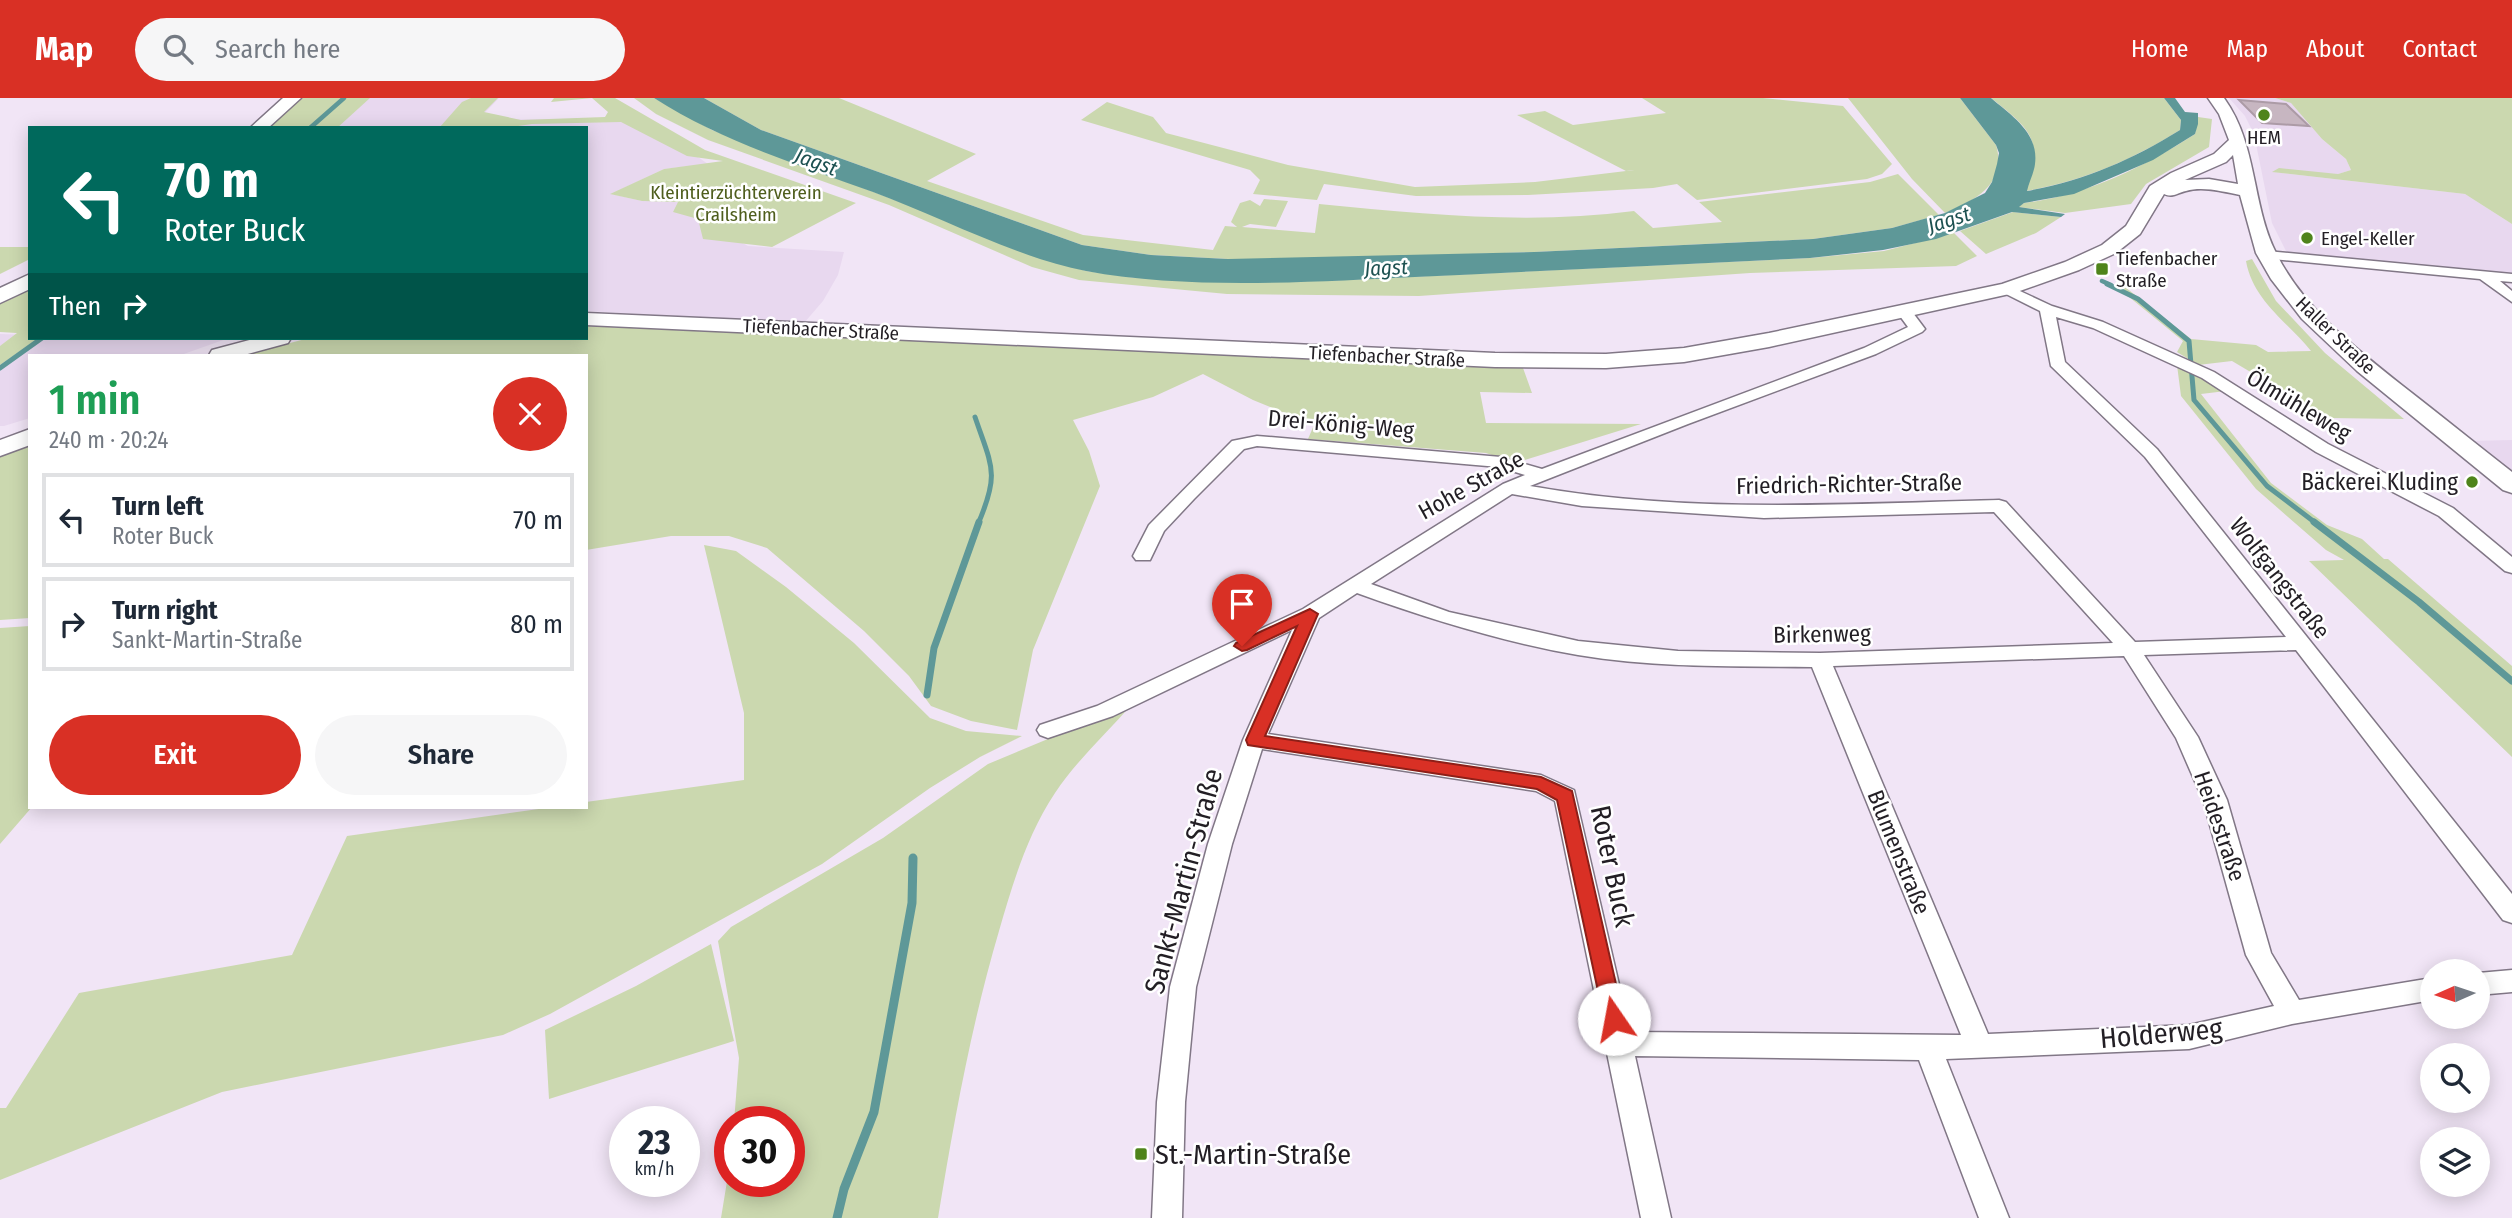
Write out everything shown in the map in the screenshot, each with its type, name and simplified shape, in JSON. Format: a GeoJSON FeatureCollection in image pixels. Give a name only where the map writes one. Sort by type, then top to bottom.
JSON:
{"type":"FeatureCollection","features":[{"type":"Feature","properties":{"kind":"main road"},"geometry":{"type":"LineString","coordinates":[[260,126],[293,98]]}},
{"type":"Feature","properties":{"kind":"main road","name":"Haller Straße"},"geometry":{"type":"LineString","coordinates":[[2216,98],[2232,121],[2259,236],[2267,255],[2306,311],[2329,334],[2512,485]]}},
{"type":"Feature","properties":{"kind":"main road","name":"Tiefenbacher Straße"},"geometry":{"type":"LineString","coordinates":[[588,319],[1495,360],[1641,360],[1684,355],[1905,312],[2007,289],[2072,266],[2109,249],[2133,230],[2153,201],[2157,190],[2177,177],[2220,158],[2236,142]]}},
{"type":"Feature","properties":{"kind":"main road"},"geometry":{"type":"LineString","coordinates":[[2177,177],[2216,177],[2247,189]]}},
{"type":"Feature","properties":{"kind":"main road","name":"Tiefenbacher Straße"},"geometry":{"type":"LineString","coordinates":[[2153,201],[2184,186],[2247,189]]}},
{"type":"Feature","properties":{"kind":"main road"},"geometry":{"type":"LineString","coordinates":[[0,297],[28,281]]}},
{"type":"Feature","properties":{"kind":"main road"},"geometry":{"type":"LineString","coordinates":[[224,354],[273,340]]}},
{"type":"Feature","properties":{"kind":"main road"},"geometry":{"type":"LineString","coordinates":[[0,449],[28,437]]}},
{"type":"Feature","properties":{"kind":"street"},"geometry":{"type":"LineString","coordinates":[[2267,255],[2512,278]]}},
{"type":"Feature","properties":{"kind":"street"},"geometry":{"type":"LineString","coordinates":[[2485,276],[2512,298]]}},
{"type":"Feature","properties":{"kind":"street"},"geometry":{"type":"LineString","coordinates":[[2007,289],[2046,309]]}},
{"type":"Feature","properties":{"kind":"street","name":"Ölmühleweg"},"geometry":{"type":"LineString","coordinates":[[2046,309],[2098,325],[2208,375],[2322,448],[2446,512],[2512,567]]}},
{"type":"Feature","properties":{"kind":"street","name":"Wolfgangstraße"},"geometry":{"type":"LineString","coordinates":[[2046,309],[2057,363],[2151,453],[2386,749],[2512,914]]}},
{"type":"Feature","properties":{"kind":"street","name":"Hohe Straße"},"geometry":{"type":"LineString","coordinates":[[1048,730],[1105,711],[1310,614],[1509,488],[1682,420],[1871,351],[1917,329],[1905,312]]}},
{"type":"Feature","properties":{"kind":"street","name":"Drei-König-Weg"},"geometry":{"type":"LineString","coordinates":[[1143,556],[1156,528],[1188,495],[1238,445],[1257,441],[1501,462],[1543,475]]}},
{"type":"Feature","properties":{"kind":"street","name":"Friedrich-Richter-Straße"},"geometry":{"type":"LineString","coordinates":[[1509,488],[1582,501],[1764,512],[1998,506],[2129,648]]}},
{"type":"Feature","properties":{"kind":"street","name":"Birkenweg"},"geometry":{"type":"LineString","coordinates":[[1355,585],[1444,617],[1578,648],[1678,658],[1820,660],[2300,643]]}},
{"type":"Feature","properties":{"kind":"street","name":"Sankt-Martin-Straße"},"geometry":{"type":"LineString","coordinates":[[1167,1218],[1171,1102],[1181,995],[1220,844],[1254,740],[1310,614]]}},
{"type":"Feature","properties":{"kind":"street","name":"Heidestraße"},"geometry":{"type":"LineString","coordinates":[[2129,648],[2187,737],[2215,800],[2259,955],[2292,1013]]}},
{"type":"Feature","properties":{"kind":"street","name":"Blumenstraße"},"geometry":{"type":"LineString","coordinates":[[1820,660],[1979,1044]]}},
{"type":"Feature","properties":{"kind":"street","name":"Roter Buck"},"geometry":{"type":"LineString","coordinates":[[1254,740],[1541,783],[1566,796],[1656,1218]]}},
{"type":"Feature","properties":{"kind":"street"},"geometry":{"type":"LineString","coordinates":[[2490,983],[2512,981]]}},
{"type":"Feature","properties":{"kind":"street","name":"Holderweg"},"geometry":{"type":"LineString","coordinates":[[1619,1044],[1928,1048],[2189,1037],[2292,1013],[2420,991]]}},
{"type":"Feature","properties":{"kind":"street"},"geometry":{"type":"LineString","coordinates":[[1928,1048],[1994,1218]]}},
{"type":"Feature","properties":{"kind":"shaded area"},"geometry":{"type":"Polygon","coordinates":[[[346,98],[499,98],[478,120],[642,118],[708,164],[664,169],[611,194],[642,201],[679,202],[698,219],[748,246],[844,252],[838,275],[823,301],[804,323],[588,311],[588,126],[314,126],[346,98]]]}},
{"type":"Feature","properties":{"kind":"shaded area"},"geometry":{"type":"Polygon","coordinates":[[[2229,98],[2275,98],[2291,103],[2322,139],[2346,159],[2351,170],[2338,174],[2273,172],[2465,194],[2512,224],[2512,278],[2289,257],[2272,223],[2254,134],[2245,116],[2229,98]]]}},
{"type":"Feature","properties":{"kind":"shaded area"},"geometry":{"type":"Polygon","coordinates":[[[0,334],[28,335],[28,340],[223,340],[184,354],[28,354],[28,419],[0,426],[0,334]]]}},
{"type":"Feature","properties":{"kind":"shaded area"},"geometry":{"type":"Polygon","coordinates":[[[2512,440],[2512,474],[2470,441],[2512,440]]]}},
{"type":"Feature","properties":{"kind":"green space"},"geometry":{"type":"Polygon","coordinates":[[[302,98],[370,98],[339,126],[267,126],[302,98]]]}},
{"type":"Feature","properties":{"kind":"green space","name":"Kleintierzüchterverein Crailsheim"},"geometry":{"type":"Polygon","coordinates":[[[471,98],[498,98],[484,112],[521,120],[605,117],[608,112],[592,98],[615,98],[705,150],[856,203],[772,247],[703,239],[698,219],[673,212],[678,202],[642,201],[610,194],[664,169],[723,161],[687,156],[621,122],[441,126],[462,102],[471,98]]]}},
{"type":"Feature","properties":{"kind":"green space"},"geometry":{"type":"Polygon","coordinates":[[[554,98],[592,98],[551,102],[554,98]]]}},
{"type":"Feature","properties":{"kind":"green space"},"geometry":{"type":"Polygon","coordinates":[[[634,98],[654,98],[712,130],[947,220],[1011,248],[1086,271],[1136,278],[1322,281],[1810,258],[1884,251],[1954,233],[1977,256],[1956,266],[1750,273],[1419,296],[1227,294],[1079,280],[1032,267],[889,205],[708,140],[656,114],[634,98]]]}},
{"type":"Feature","properties":{"kind":"green space"},"geometry":{"type":"Polygon","coordinates":[[[704,98],[839,98],[976,154],[927,181],[1083,235],[1213,250],[1225,226],[1237,227],[1231,222],[1240,203],[1250,200],[1260,206],[1264,199],[1288,201],[1276,227],[1250,224],[1242,227],[1315,233],[1319,204],[1516,218],[1634,211],[1653,228],[1722,222],[1699,202],[1870,182],[1898,174],[1939,215],[1892,228],[1813,239],[1325,259],[1228,259],[1151,255],[1082,245],[761,130],[704,98]]]}},
{"type":"Feature","properties":{"kind":"green space"},"geometry":{"type":"Polygon","coordinates":[[[1642,98],[1763,98],[1843,106],[1892,164],[1882,174],[1867,179],[1697,200],[1677,184],[1653,188],[1528,195],[1416,196],[1324,184],[1317,200],[1253,194],[1260,180],[1250,170],[1081,120],[1107,102],[1153,117],[1166,133],[1288,165],[1415,187],[1535,182],[1684,164],[1626,171],[1517,115],[1545,111],[1573,125],[1666,113],[1642,98]]]}},
{"type":"Feature","properties":{"kind":"green space"},"geometry":{"type":"Polygon","coordinates":[[[1848,98],[1960,98],[1996,145],[1998,159],[1993,180],[1986,189],[1967,203],[1945,213],[1912,179],[1848,98]]]}},
{"type":"Feature","properties":{"kind":"green space"},"geometry":{"type":"Polygon","coordinates":[[[1991,98],[2164,98],[2181,120],[2180,130],[2144,151],[2106,168],[2026,191],[2034,159],[2030,137],[2016,119],[1991,98]]]}},
{"type":"Feature","properties":{"kind":"green space"},"geometry":{"type":"Polygon","coordinates":[[[2275,98],[2512,98],[2512,224],[2465,194],[2272,172],[2279,168],[2338,174],[2351,170],[2346,159],[2322,139],[2291,103],[2275,98]]]}},
{"type":"Feature","properties":{"kind":"green space"},"geometry":{"type":"Polygon","coordinates":[[[2198,117],[2212,119],[2209,147],[2146,184],[2131,204],[2065,213],[2018,207],[2024,203],[2092,187],[2134,169],[2195,134],[2198,117]]]}},
{"type":"Feature","properties":{"kind":"green space"},"geometry":{"type":"Polygon","coordinates":[[[2013,212],[2061,217],[2036,233],[1986,254],[1960,231],[2013,212]]]}},
{"type":"Feature","properties":{"kind":"green space"},"geometry":{"type":"Polygon","coordinates":[[[0,247],[28,247],[28,260],[0,274],[0,247]]]}},
{"type":"Feature","properties":{"kind":"green space"},"geometry":{"type":"Polygon","coordinates":[[[2252,259],[2276,301],[2325,353],[2404,419],[2328,418],[2232,361],[2198,365],[2177,352],[2183,341],[2123,292],[2125,287],[2191,339],[2256,345],[2268,352],[2311,351],[2272,310],[2256,288],[2246,261],[2252,259]]]}},
{"type":"Feature","properties":{"kind":"green space"},"geometry":{"type":"Polygon","coordinates":[[[28,287],[28,340],[36,340],[0,365],[0,346],[17,333],[0,332],[0,302],[28,287]]]}},
{"type":"Feature","properties":{"kind":"green space"},"geometry":{"type":"Polygon","coordinates":[[[588,326],[1523,368],[1532,393],[1480,392],[1486,423],[1641,424],[1515,463],[1486,453],[1308,439],[1314,425],[1253,400],[1203,374],[1153,397],[1073,420],[1089,451],[1100,486],[1033,650],[1017,730],[971,721],[931,706],[909,676],[864,631],[767,548],[729,536],[671,536],[588,550],[588,354],[248,354],[301,340],[588,340],[588,326]]]}},
{"type":"Feature","properties":{"kind":"green space"},"geometry":{"type":"Polygon","coordinates":[[[2177,365],[2226,391],[2201,394],[2271,483],[2327,525],[2362,539],[2512,666],[2512,757],[2309,561],[2344,560],[2326,550],[2256,489],[2181,396],[2177,365]]]}},
{"type":"Feature","properties":{"kind":"green space"},"geometry":{"type":"Polygon","coordinates":[[[28,444],[28,618],[0,620],[0,456],[28,444]]]}},
{"type":"Feature","properties":{"kind":"green space"},"geometry":{"type":"Polygon","coordinates":[[[704,545],[736,551],[786,587],[854,643],[930,718],[966,731],[1022,736],[980,757],[930,788],[822,864],[550,1014],[503,1035],[222,1092],[0,1180],[0,1108],[6,1108],[79,993],[292,955],[347,836],[539,809],[588,809],[588,802],[744,780],[744,713],[704,545]]]}},
{"type":"Feature","properties":{"kind":"green space"},"geometry":{"type":"Polygon","coordinates":[[[28,626],[28,809],[30,809],[0,844],[0,628],[28,626]]]}},
{"type":"Feature","properties":{"kind":"green space"},"geometry":{"type":"Polygon","coordinates":[[[1132,704],[1063,781],[1036,826],[1022,860],[1004,913],[980,1002],[938,1218],[721,1218],[724,1197],[805,1197],[805,1106],[735,1106],[739,1058],[718,941],[731,927],[883,838],[988,764],[1132,704]]]}},
{"type":"Feature","properties":{"kind":"green space"},"geometry":{"type":"Polygon","coordinates":[[[711,944],[734,1041],[549,1099],[545,1030],[636,986],[711,944]]]}},
{"type":"Feature","properties":{"kind":"water","name":"Jagst"},"geometry":{"type":"Polygon","coordinates":[[[654,98],[704,98],[761,130],[1082,245],[1151,255],[1228,259],[1534,252],[1813,239],[1892,228],[1945,213],[1985,193],[1992,182],[1999,153],[1996,145],[1960,98],[1991,98],[2028,134],[2033,143],[2035,164],[2027,191],[2106,168],[2144,151],[2180,130],[2181,120],[2164,98],[2175,98],[2185,112],[2198,113],[2198,124],[2195,134],[2153,160],[2074,194],[2024,203],[2019,207],[2065,214],[2061,217],[2012,212],[1936,239],[1883,250],[1810,258],[1292,282],[1207,283],[1125,277],[1086,271],[1033,257],[899,202],[733,140],[654,98]]]}},
{"type":"Feature","properties":{"kind":"building","name":"HEM"},"geometry":{"type":"Polygon","coordinates":[[[2239,100],[2286,104],[2309,126],[2262,123],[2239,100]]]}},
{"type":"Feature","properties":{"kind":"waterway"},"geometry":{"type":"LineString","coordinates":[[312,126],[344,98]]}},
{"type":"Feature","properties":{"kind":"waterway"},"geometry":{"type":"LineString","coordinates":[[2102,281],[2111,285]]}},
{"type":"Feature","properties":{"kind":"waterway"},"geometry":{"type":"LineString","coordinates":[[2107,284],[2138,299],[2189,341],[2194,400],[2267,486],[2317,524]]}},
{"type":"Feature","properties":{"kind":"waterway"},"geometry":{"type":"LineString","coordinates":[[0,368],[39,340]]}},
{"type":"Feature","properties":{"kind":"waterway"},"geometry":{"type":"LineString","coordinates":[[975,417],[991,470],[989,493],[978,524]]}},
{"type":"Feature","properties":{"kind":"waterway"},"geometry":{"type":"LineString","coordinates":[[927,695],[934,648],[979,522]]}},
{"type":"Feature","properties":{"kind":"waterway"},"geometry":{"type":"LineString","coordinates":[[2314,522],[2419,602],[2512,681]]}},
{"type":"Feature","properties":{"kind":"waterway"},"geometry":{"type":"LineString","coordinates":[[837,1218],[844,1189],[874,1112],[912,903],[913,858]]}},
{"type":"Feature","properties":{"kind":"place","name":"HEM"},"geometry":{"type":"Point","coordinates":[2264,115]}},
{"type":"Feature","properties":{"kind":"place","name":"Engel-Keller"},"geometry":{"type":"Point","coordinates":[2307,238]}},
{"type":"Feature","properties":{"kind":"place","name":"Tiefenbacher Straße"},"geometry":{"type":"Point","coordinates":[2102,269]}},
{"type":"Feature","properties":{"kind":"place","name":"Bäckerei Kluding"},"geometry":{"type":"Point","coordinates":[2472,482]}},
{"type":"Feature","properties":{"kind":"place","name":"St.-Martin-Straße"},"geometry":{"type":"Point","coordinates":[1141,1154]}},
{"type":"Feature","properties":{"kind":"route"},"geometry":{"type":"LineString","coordinates":[[1242,646],[1310,614],[1254,740],[1541,783],[1566,796],[1614,1019]]}}]}
